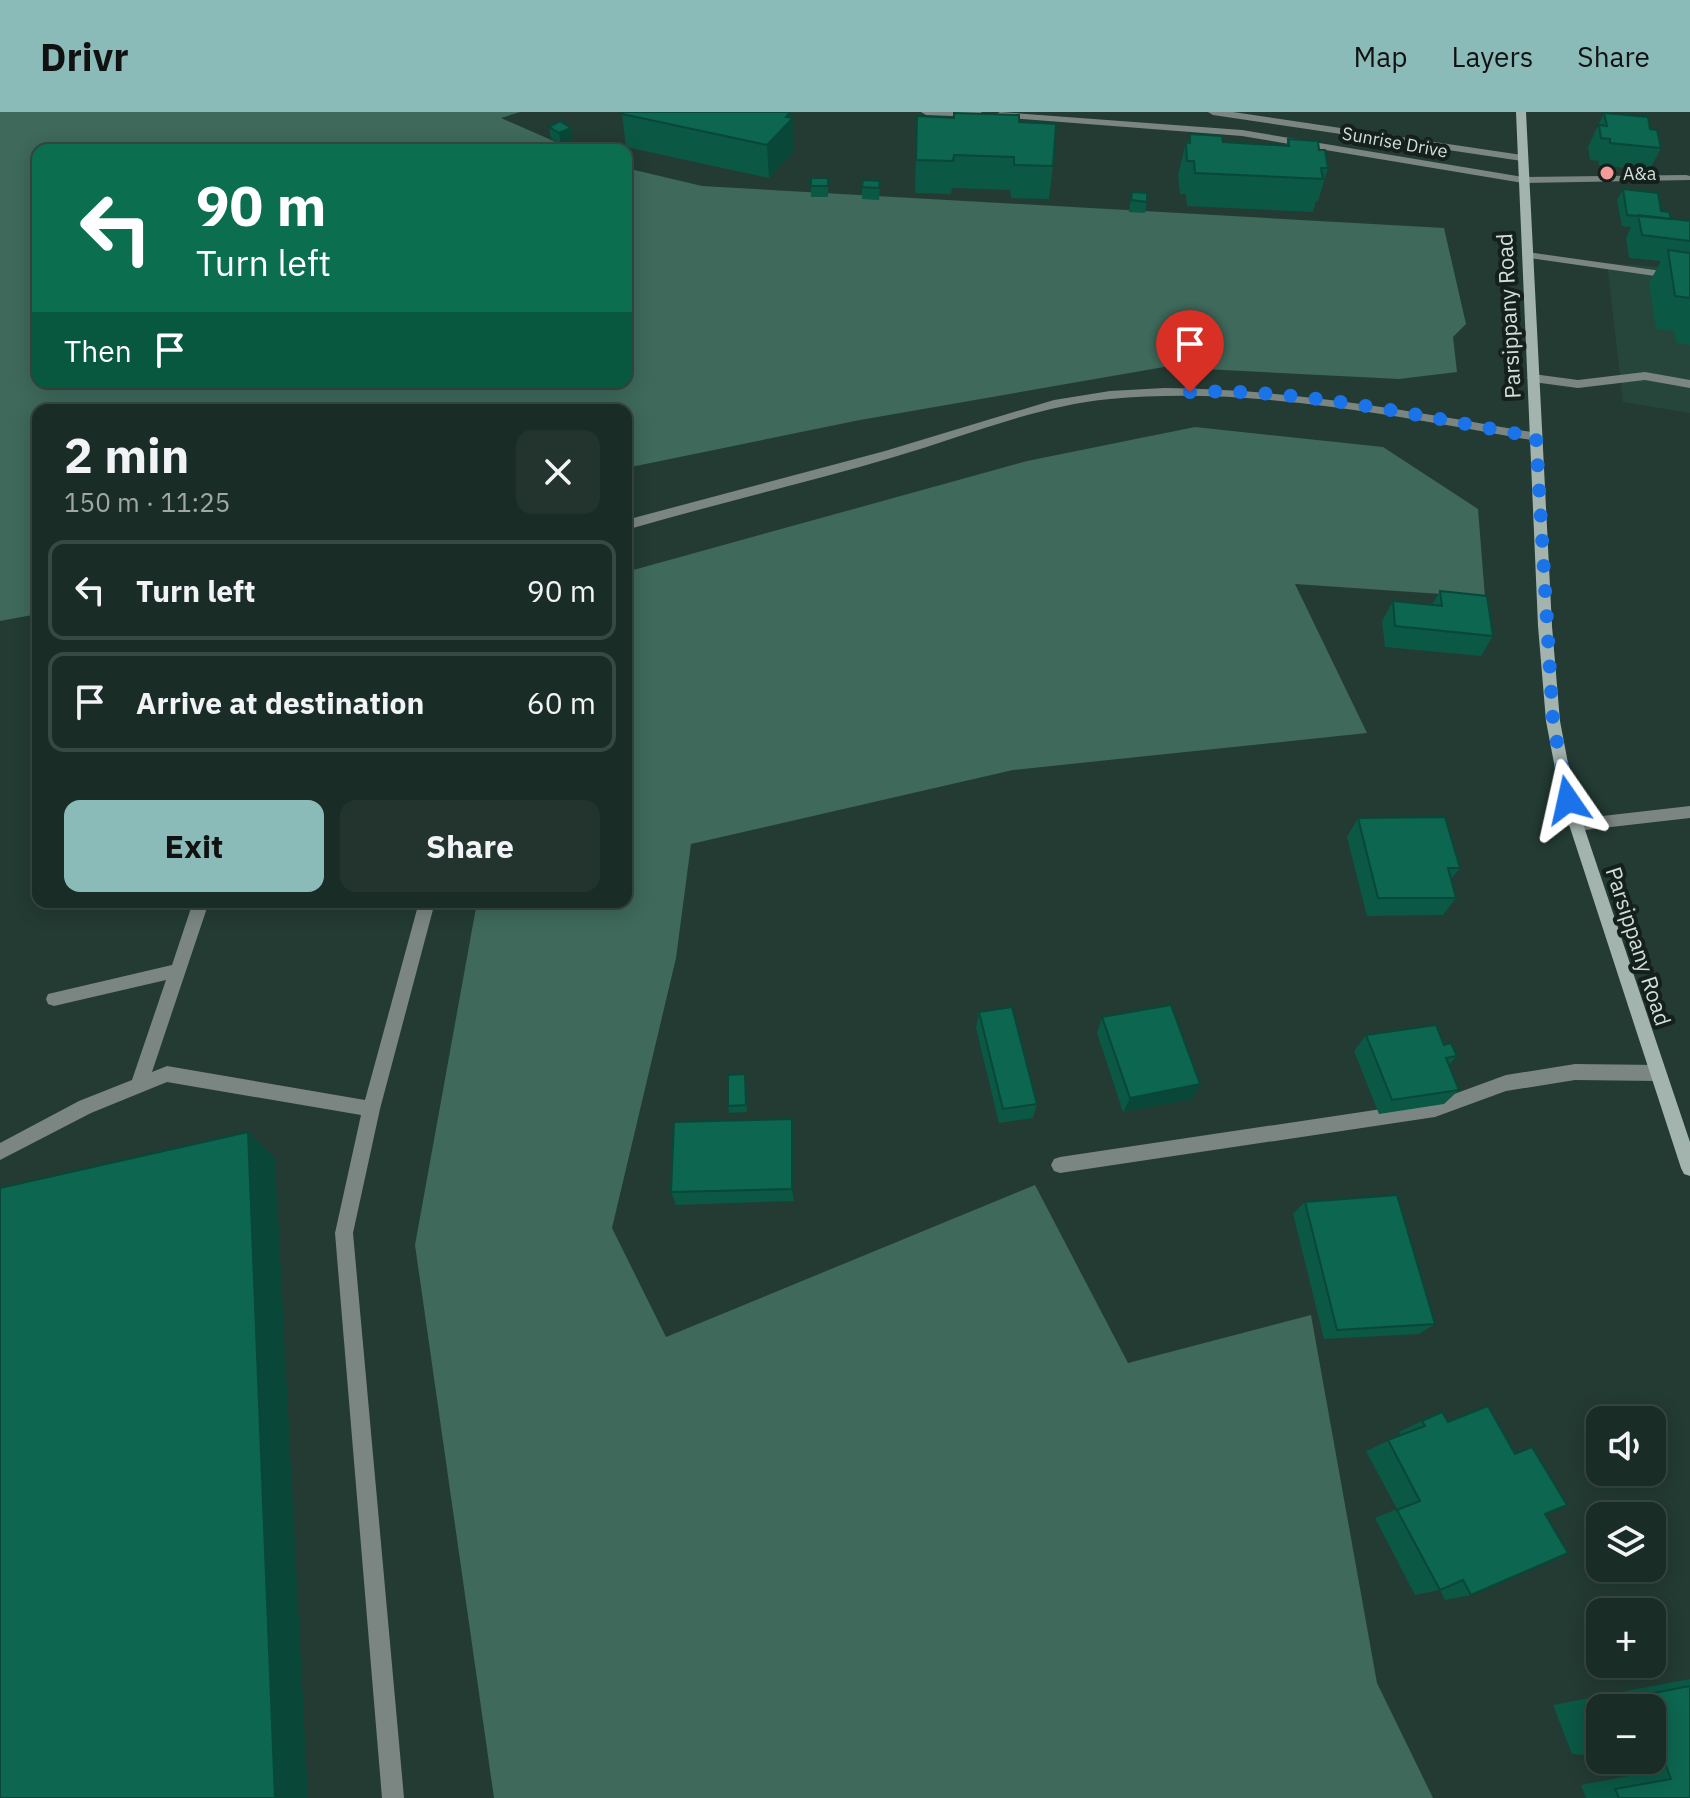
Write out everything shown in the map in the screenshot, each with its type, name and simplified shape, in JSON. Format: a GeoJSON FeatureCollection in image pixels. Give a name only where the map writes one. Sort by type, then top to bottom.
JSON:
{"type":"FeatureCollection","features":[{"type":"Feature","properties":{"kind":"main road","name":"Parsippany Road"},"geometry":{"type":"LineString","coordinates":[[1521,112],[1553,721],[1576,825],[1690,1168]]}},
{"type":"Feature","properties":{"kind":"street","name":"Sunrise Drive"},"geometry":{"type":"LineString","coordinates":[[926,112],[1119,117],[1242,133],[1523,180],[1686,178]]}},
{"type":"Feature","properties":{"kind":"street","name":"Sunrise Drive"},"geometry":{"type":"LineString","coordinates":[[1213,112],[1522,158]]}},
{"type":"Feature","properties":{"kind":"street"},"geometry":{"type":"LineString","coordinates":[[1527,255],[1690,278]]}},
{"type":"Feature","properties":{"kind":"street"},"geometry":{"type":"LineString","coordinates":[[1533,378],[1578,384],[1645,376],[1690,384]]}},
{"type":"Feature","properties":{"kind":"street"},"geometry":{"type":"LineString","coordinates":[[632,523],[888,454],[1030,411],[1108,395],[1218,391],[1357,405],[1536,437]]}},
{"type":"Feature","properties":{"kind":"street"},"geometry":{"type":"LineString","coordinates":[[1576,825],[1690,812]]}},
{"type":"Feature","properties":{"kind":"street"},"geometry":{"type":"LineString","coordinates":[[139,1085],[199,908]]}},
{"type":"Feature","properties":{"kind":"street"},"geometry":{"type":"LineString","coordinates":[[393,1798],[344,1233],[371,1109],[425,908]]}},
{"type":"Feature","properties":{"kind":"street"},"geometry":{"type":"LineString","coordinates":[[54,999],[177,971]]}},
{"type":"Feature","properties":{"kind":"street"},"geometry":{"type":"LineString","coordinates":[[1060,1165],[1435,1109],[1506,1083],[1575,1072],[1658,1073]]}},
{"type":"Feature","properties":{"kind":"street"},"geometry":{"type":"LineString","coordinates":[[0,1152],[85,1107],[167,1074],[371,1109]]}},
{"type":"Feature","properties":{"kind":"shaded area"},"geometry":{"type":"Polygon","coordinates":[[[0,112],[520,112],[501,118],[560,144],[32,144],[32,388],[632,388],[632,169],[702,186],[1444,228],[1466,324],[1453,337],[1457,372],[1399,379],[1164,367],[860,420],[632,467],[632,404],[32,404],[32,615],[0,621],[0,112]]]}},
{"type":"Feature","properties":{"kind":"shaded area"},"geometry":{"type":"Polygon","coordinates":[[[1607,263],[1690,269],[1690,413],[1623,402],[1607,263]]]}},
{"type":"Feature","properties":{"kind":"shaded area"},"geometry":{"type":"Polygon","coordinates":[[[1195,427],[1383,447],[1478,509],[1485,597],[1295,584],[1367,733],[1013,770],[691,844],[676,958],[612,1228],[666,1337],[1035,1185],[1128,1363],[1311,1315],[1377,1683],[1433,1798],[494,1798],[415,1245],[476,908],[632,908],[632,570],[1027,461],[1195,427]]]}},
{"type":"Feature","properties":{"kind":"building"},"geometry":{"type":"Polygon","coordinates":[[[790,112],[786,117],[793,118],[767,145],[622,114],[790,112]]]}},
{"type":"Feature","properties":{"kind":"building"},"geometry":{"type":"Polygon","coordinates":[[[954,113],[1019,115],[1019,122],[1056,124],[1053,166],[1014,165],[1014,157],[954,155],[953,161],[916,160],[917,116],[954,118],[954,113]]]}},
{"type":"Feature","properties":{"kind":"building"},"geometry":{"type":"Polygon","coordinates":[[[1604,113],[1648,117],[1650,129],[1657,130],[1661,148],[1610,143],[1610,139],[1601,138],[1599,125],[1607,126],[1604,113]]]}},
{"type":"Feature","properties":{"kind":"building"},"geometry":{"type":"Polygon","coordinates":[[[560,121],[571,128],[559,133],[549,127],[560,121]]]}},
{"type":"Feature","properties":{"kind":"building"},"geometry":{"type":"Polygon","coordinates":[[[1190,134],[1222,136],[1223,142],[1289,146],[1288,139],[1318,141],[1319,150],[1325,150],[1328,168],[1321,168],[1323,179],[1195,173],[1194,161],[1187,161],[1186,142],[1190,143],[1190,134]]]}},
{"type":"Feature","properties":{"kind":"building"},"geometry":{"type":"Polygon","coordinates":[[[811,178],[828,178],[828,186],[811,186],[811,178]]]}},
{"type":"Feature","properties":{"kind":"building"},"geometry":{"type":"Polygon","coordinates":[[[863,180],[880,181],[879,188],[862,187],[863,180]]]}},
{"type":"Feature","properties":{"kind":"building"},"geometry":{"type":"Polygon","coordinates":[[[1623,189],[1658,193],[1661,211],[1669,212],[1671,219],[1627,215],[1623,189]]]}},
{"type":"Feature","properties":{"kind":"building"},"geometry":{"type":"Polygon","coordinates":[[[1132,192],[1147,193],[1147,202],[1131,200],[1132,192]]]}},
{"type":"Feature","properties":{"kind":"building"},"geometry":{"type":"Polygon","coordinates":[[[1638,215],[1690,221],[1690,241],[1642,235],[1638,215]]]}},
{"type":"Feature","properties":{"kind":"building"},"geometry":{"type":"Polygon","coordinates":[[[1668,250],[1690,253],[1690,298],[1675,296],[1668,250]]]}},
{"type":"Feature","properties":{"kind":"building"},"geometry":{"type":"Polygon","coordinates":[[[1440,591],[1487,596],[1493,636],[1395,626],[1393,601],[1442,606],[1440,591]]]}},
{"type":"Feature","properties":{"kind":"building"},"geometry":{"type":"Polygon","coordinates":[[[1445,817],[1460,868],[1448,868],[1456,898],[1378,898],[1358,818],[1445,817]]]}},
{"type":"Feature","properties":{"kind":"building"},"geometry":{"type":"Polygon","coordinates":[[[1171,1005],[1200,1084],[1130,1098],[1102,1017],[1171,1005]]]}},
{"type":"Feature","properties":{"kind":"building"},"geometry":{"type":"Polygon","coordinates":[[[1012,1007],[1037,1104],[1003,1109],[979,1012],[1012,1007]]]}},
{"type":"Feature","properties":{"kind":"building"},"geometry":{"type":"Polygon","coordinates":[[[1436,1025],[1444,1045],[1451,1043],[1457,1056],[1446,1058],[1459,1090],[1392,1100],[1366,1035],[1436,1025]]]}},
{"type":"Feature","properties":{"kind":"building"},"geometry":{"type":"Polygon","coordinates":[[[745,1074],[746,1105],[728,1106],[728,1075],[745,1074]]]}},
{"type":"Feature","properties":{"kind":"building"},"geometry":{"type":"Polygon","coordinates":[[[792,1119],[792,1189],[671,1192],[674,1122],[792,1119]]]}},
{"type":"Feature","properties":{"kind":"building"},"geometry":{"type":"Polygon","coordinates":[[[248,1132],[275,1798],[0,1798],[0,1188],[248,1132]]]}},
{"type":"Feature","properties":{"kind":"building"},"geometry":{"type":"Polygon","coordinates":[[[1397,1195],[1435,1324],[1337,1330],[1305,1202],[1397,1195]]]}},
{"type":"Feature","properties":{"kind":"building"},"geometry":{"type":"Polygon","coordinates":[[[1488,1406],[1515,1454],[1532,1447],[1567,1505],[1545,1514],[1568,1553],[1471,1595],[1463,1580],[1440,1590],[1397,1510],[1420,1501],[1388,1440],[1425,1426],[1422,1421],[1442,1412],[1448,1422],[1488,1406]]]}},
{"type":"Feature","properties":{"kind":"building"},"geometry":{"type":"Polygon","coordinates":[[[1690,1686],[1690,1798],[1619,1798],[1615,1789],[1671,1779],[1666,1766],[1666,1694],[1648,1694],[1690,1686]]]}},
{"type":"Feature","properties":{"kind":"place","name":"A&a"},"geometry":{"type":"Point","coordinates":[1607,173]}},
{"type":"Feature","properties":{"kind":"route"},"geometry":{"type":"LineString","coordinates":[[1190,392],[1218,391],[1357,405],[1536,437],[1553,721],[1568,800]]}}]}
